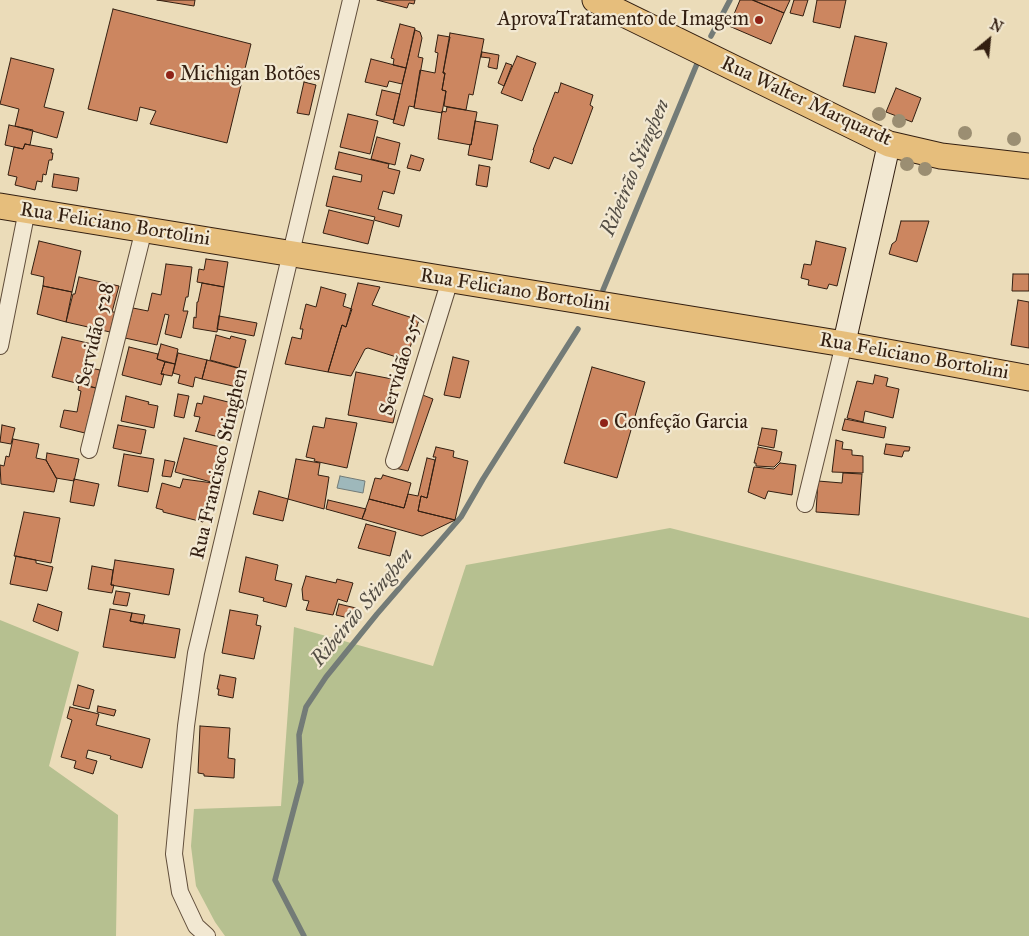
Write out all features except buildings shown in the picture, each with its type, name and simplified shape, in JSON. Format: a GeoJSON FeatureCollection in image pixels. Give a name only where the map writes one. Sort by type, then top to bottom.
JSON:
{"type":"FeatureCollection","features":[{"type":"Feature","properties":{"kind":"main road","name":"Rua Walter Marquardt"},"geometry":{"type":"LineString","coordinates":[[595,0],[889,144],[941,156],[1029,166]]}},
{"type":"Feature","properties":{"kind":"main road","name":"Rua Feliciano Bortolini"},"geometry":{"type":"LineString","coordinates":[[0,206],[844,344],[1029,378]]}},
{"type":"Feature","properties":{"kind":"street","name":"Rua Francisco Stinghen"},"geometry":{"type":"LineString","coordinates":[[207,936],[196,926],[180,892],[174,854],[186,726],[196,653],[351,0]]}},
{"type":"Feature","properties":{"kind":"street"},"geometry":{"type":"LineString","coordinates":[[805,504],[844,344],[889,144]]}},
{"type":"Feature","properties":{"kind":"street"},"geometry":{"type":"LineString","coordinates":[[0,346],[27,210]]}},
{"type":"Feature","properties":{"kind":"street","name":"Servidão 528"},"geometry":{"type":"LineString","coordinates":[[88,450],[144,230]]}},
{"type":"Feature","properties":{"kind":"street","name":"Servidão 257"},"geometry":{"type":"LineString","coordinates":[[394,461],[450,280]]}},
{"type":"Feature","properties":{"kind":"green space"},"geometry":{"type":"Polygon","coordinates":[[[670,528],[1029,618],[1029,936],[225,936],[215,922],[196,886],[191,846],[194,809],[281,806],[294,627],[433,666],[466,565],[670,528]]]}},
{"type":"Feature","properties":{"kind":"green space"},"geometry":{"type":"Polygon","coordinates":[[[0,620],[79,652],[49,766],[118,815],[116,936],[0,936],[0,620]]]}},
{"type":"Feature","properties":{"kind":"water"},"geometry":{"type":"Polygon","coordinates":[[[340,476],[365,481],[363,493],[337,488],[340,476]]]}},
{"type":"Feature","properties":{"kind":"waterway","name":"Ribeirão Stinghen"},"geometry":{"type":"LineString","coordinates":[[711,36],[730,0]]}},
{"type":"Feature","properties":{"kind":"waterway","name":"Ribeirão Stinghen"},"geometry":{"type":"LineString","coordinates":[[603,290],[699,59]]}},
{"type":"Feature","properties":{"kind":"waterway","name":"Ribeirão Stinghen"},"geometry":{"type":"LineString","coordinates":[[304,936],[275,880],[301,782],[299,735],[306,707],[326,677],[377,614],[461,517],[578,329]]}},
{"type":"Feature","properties":{"kind":"place","name":"AprovaTratamento de Imagem"},"geometry":{"type":"Point","coordinates":[759,20]}},
{"type":"Feature","properties":{"kind":"place","name":"Michigan Botões"},"geometry":{"type":"Point","coordinates":[170,75]}},
{"type":"Feature","properties":{"kind":"place","name":"Confeção Garcia"},"geometry":{"type":"Point","coordinates":[604,423]}}]}
